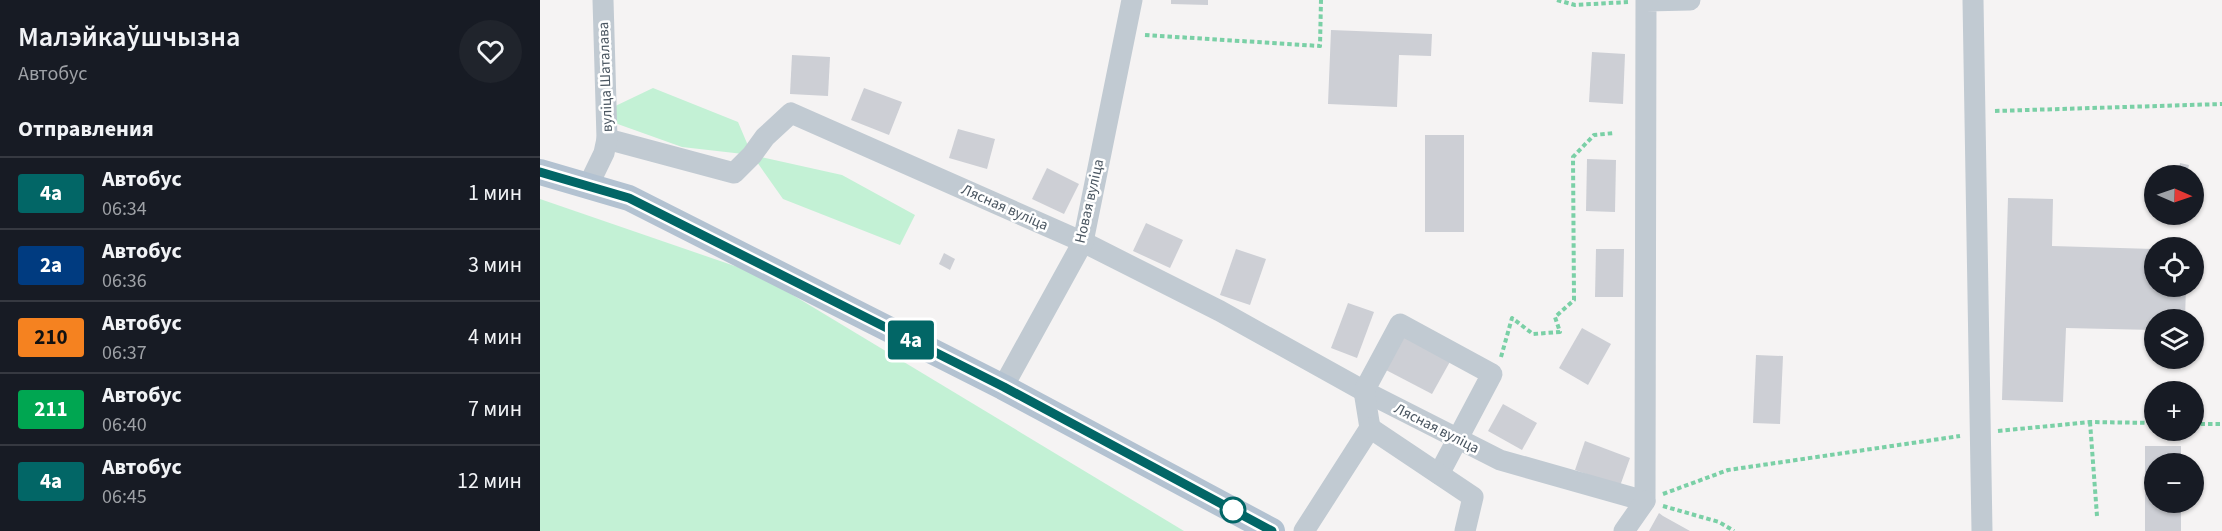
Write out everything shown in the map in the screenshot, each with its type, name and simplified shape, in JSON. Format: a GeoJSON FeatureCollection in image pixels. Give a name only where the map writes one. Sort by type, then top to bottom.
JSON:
{"type":"FeatureCollection","features":[{"type":"Feature","properties":{"kind":"main road"},"geometry":{"type":"LineString","coordinates":[[540,172],[629,198],[1004,387],[1272,531]]}},
{"type":"Feature","properties":{"kind":"street","name":"вуліца Шаталава"},"geometry":{"type":"LineString","coordinates":[[588,186],[604,153],[607,139],[603,0]]}},
{"type":"Feature","properties":{"kind":"street","name":"Новая вуліца"},"geometry":{"type":"LineString","coordinates":[[1004,387],[1083,242],[1123,34],[1132,0]]}},
{"type":"Feature","properties":{"kind":"street"},"geometry":{"type":"LineString","coordinates":[[1624,531],[1645,501],[1646,2],[1690,0]]}},
{"type":"Feature","properties":{"kind":"street"},"geometry":{"type":"LineString","coordinates":[[1973,0],[1982,531]]}},
{"type":"Feature","properties":{"kind":"street","name":"Лясная вуліца"},"geometry":{"type":"LineString","coordinates":[[607,139],[734,173],[765,137],[790,113],[1083,242],[1220,311],[1364,391],[1500,460],[1645,501]]}},
{"type":"Feature","properties":{"kind":"street"},"geometry":{"type":"LineString","coordinates":[[1304,531],[1370,428],[1364,391],[1400,324],[1492,374],[1439,474]]}},
{"type":"Feature","properties":{"kind":"street"},"geometry":{"type":"LineString","coordinates":[[1370,428],[1473,497],[1465,531]]}},
{"type":"Feature","properties":{"kind":"path"},"geometry":{"type":"LineString","coordinates":[[1123,34],[1320,46],[1321,0]]}},
{"type":"Feature","properties":{"kind":"path"},"geometry":{"type":"LineString","coordinates":[[1557,0],[1575,5],[1646,2]]}},
{"type":"Feature","properties":{"kind":"path"},"geometry":{"type":"LineString","coordinates":[[1975,111],[2222,104]]}},
{"type":"Feature","properties":{"kind":"path"},"geometry":{"type":"LineString","coordinates":[[1492,374],[1502,356],[1512,318],[1533,334],[1560,332],[1555,317],[1574,300],[1574,156],[1594,135],[1614,133]]}},
{"type":"Feature","properties":{"kind":"path"},"geometry":{"type":"LineString","coordinates":[[1645,501],[1728,470],[1980,433],[2090,422],[2144,423]]}},
{"type":"Feature","properties":{"kind":"path"},"geometry":{"type":"LineString","coordinates":[[2090,422],[2097,516]]}},
{"type":"Feature","properties":{"kind":"path"},"geometry":{"type":"LineString","coordinates":[[2204,424],[2222,424]]}},
{"type":"Feature","properties":{"kind":"path"},"geometry":{"type":"LineString","coordinates":[[1645,501],[1719,522],[1734,531]]}},
{"type":"Feature","properties":{"kind":"green space"},"geometry":{"type":"Polygon","coordinates":[[[653,88],[738,122],[752,155],[682,147],[612,122],[607,110],[653,88]]]}},
{"type":"Feature","properties":{"kind":"green space"},"geometry":{"type":"Polygon","coordinates":[[[752,155],[842,175],[915,215],[900,245],[783,199],[752,155]]]}},
{"type":"Feature","properties":{"kind":"green space"},"geometry":{"type":"Polygon","coordinates":[[[540,199],[758,274],[1184,531],[540,531],[540,199]]]}},
{"type":"Feature","properties":{"kind":"building"},"geometry":{"type":"Polygon","coordinates":[[[1171,0],[1208,0],[1208,5],[1171,4],[1171,0]]]}},
{"type":"Feature","properties":{"kind":"building"},"geometry":{"type":"Polygon","coordinates":[[[1331,30],[1432,34],[1431,56],[1399,55],[1397,107],[1328,104],[1331,30]]]}},
{"type":"Feature","properties":{"kind":"building"},"geometry":{"type":"Polygon","coordinates":[[[1592,52],[1625,54],[1623,104],[1589,102],[1592,52]]]}},
{"type":"Feature","properties":{"kind":"building"},"geometry":{"type":"Polygon","coordinates":[[[792,55],[830,57],[828,96],[790,94],[792,55]]]}},
{"type":"Feature","properties":{"kind":"building"},"geometry":{"type":"Polygon","coordinates":[[[864,88],[902,102],[889,135],[851,120],[864,88]]]}},
{"type":"Feature","properties":{"kind":"building"},"geometry":{"type":"Polygon","coordinates":[[[958,129],[995,139],[987,169],[949,158],[958,129]]]}},
{"type":"Feature","properties":{"kind":"building"},"geometry":{"type":"Polygon","coordinates":[[[1425,135],[1464,135],[1464,232],[1425,232],[1425,135]]]}},
{"type":"Feature","properties":{"kind":"building"},"geometry":{"type":"Polygon","coordinates":[[[1587,159],[1616,160],[1615,212],[1586,211],[1587,159]]]}},
{"type":"Feature","properties":{"kind":"building"},"geometry":{"type":"Polygon","coordinates":[[[1047,168],[1079,184],[1064,214],[1032,199],[1047,168]]]}},
{"type":"Feature","properties":{"kind":"building"},"geometry":{"type":"Polygon","coordinates":[[[2008,198],[2053,199],[2052,246],[2144,249],[2144,297],[2186,297],[2185,309],[2144,309],[2144,330],[2066,328],[2063,402],[2002,400],[2008,198]]]}},
{"type":"Feature","properties":{"kind":"building"},"geometry":{"type":"Polygon","coordinates":[[[1146,223],[1183,240],[1170,268],[1133,251],[1146,223]]]}},
{"type":"Feature","properties":{"kind":"building"},"geometry":{"type":"Polygon","coordinates":[[[1236,249],[1266,259],[1250,305],[1220,295],[1236,249]]]}},
{"type":"Feature","properties":{"kind":"building"},"geometry":{"type":"Polygon","coordinates":[[[1596,249],[1624,249],[1623,297],[1595,297],[1596,249]]]}},
{"type":"Feature","properties":{"kind":"building"},"geometry":{"type":"Polygon","coordinates":[[[944,253],[955,259],[950,270],[939,264],[944,253]]]}},
{"type":"Feature","properties":{"kind":"building"},"geometry":{"type":"Polygon","coordinates":[[[1348,303],[1374,312],[1357,358],[1331,348],[1348,303]]]}},
{"type":"Feature","properties":{"kind":"building"},"geometry":{"type":"Polygon","coordinates":[[[1582,328],[1611,344],[1588,385],[1559,368],[1582,328]]]}},
{"type":"Feature","properties":{"kind":"building"},"geometry":{"type":"Polygon","coordinates":[[[1405,333],[1452,358],[1432,394],[1386,370],[1405,333]]]}},
{"type":"Feature","properties":{"kind":"building"},"geometry":{"type":"Polygon","coordinates":[[[1756,355],[1783,356],[1780,424],[1753,423],[1756,355]]]}},
{"type":"Feature","properties":{"kind":"building"},"geometry":{"type":"Polygon","coordinates":[[[1503,404],[1537,423],[1522,450],[1488,431],[1503,404]]]}},
{"type":"Feature","properties":{"kind":"building"},"geometry":{"type":"Polygon","coordinates":[[[1585,441],[1630,458],[1620,486],[1575,470],[1585,441]]]}},
{"type":"Feature","properties":{"kind":"building"},"geometry":{"type":"Polygon","coordinates":[[[2145,446],[2181,446],[2181,453],[2145,453],[2145,446]]]}},
{"type":"Feature","properties":{"kind":"building"},"geometry":{"type":"Polygon","coordinates":[[[1659,513],[1663,516],[1690,531],[1649,531],[1659,513]]]}},
{"type":"Feature","properties":{"kind":"building"},"geometry":{"type":"Polygon","coordinates":[[[2145,513],[2181,513],[2181,531],[2145,531],[2145,513]]]}},
{"type":"Feature","properties":{"kind":"bus line","name":"4а"},"geometry":{"type":"LineString","coordinates":[[540,172],[629,198],[1004,387],[1272,531]]}}]}
